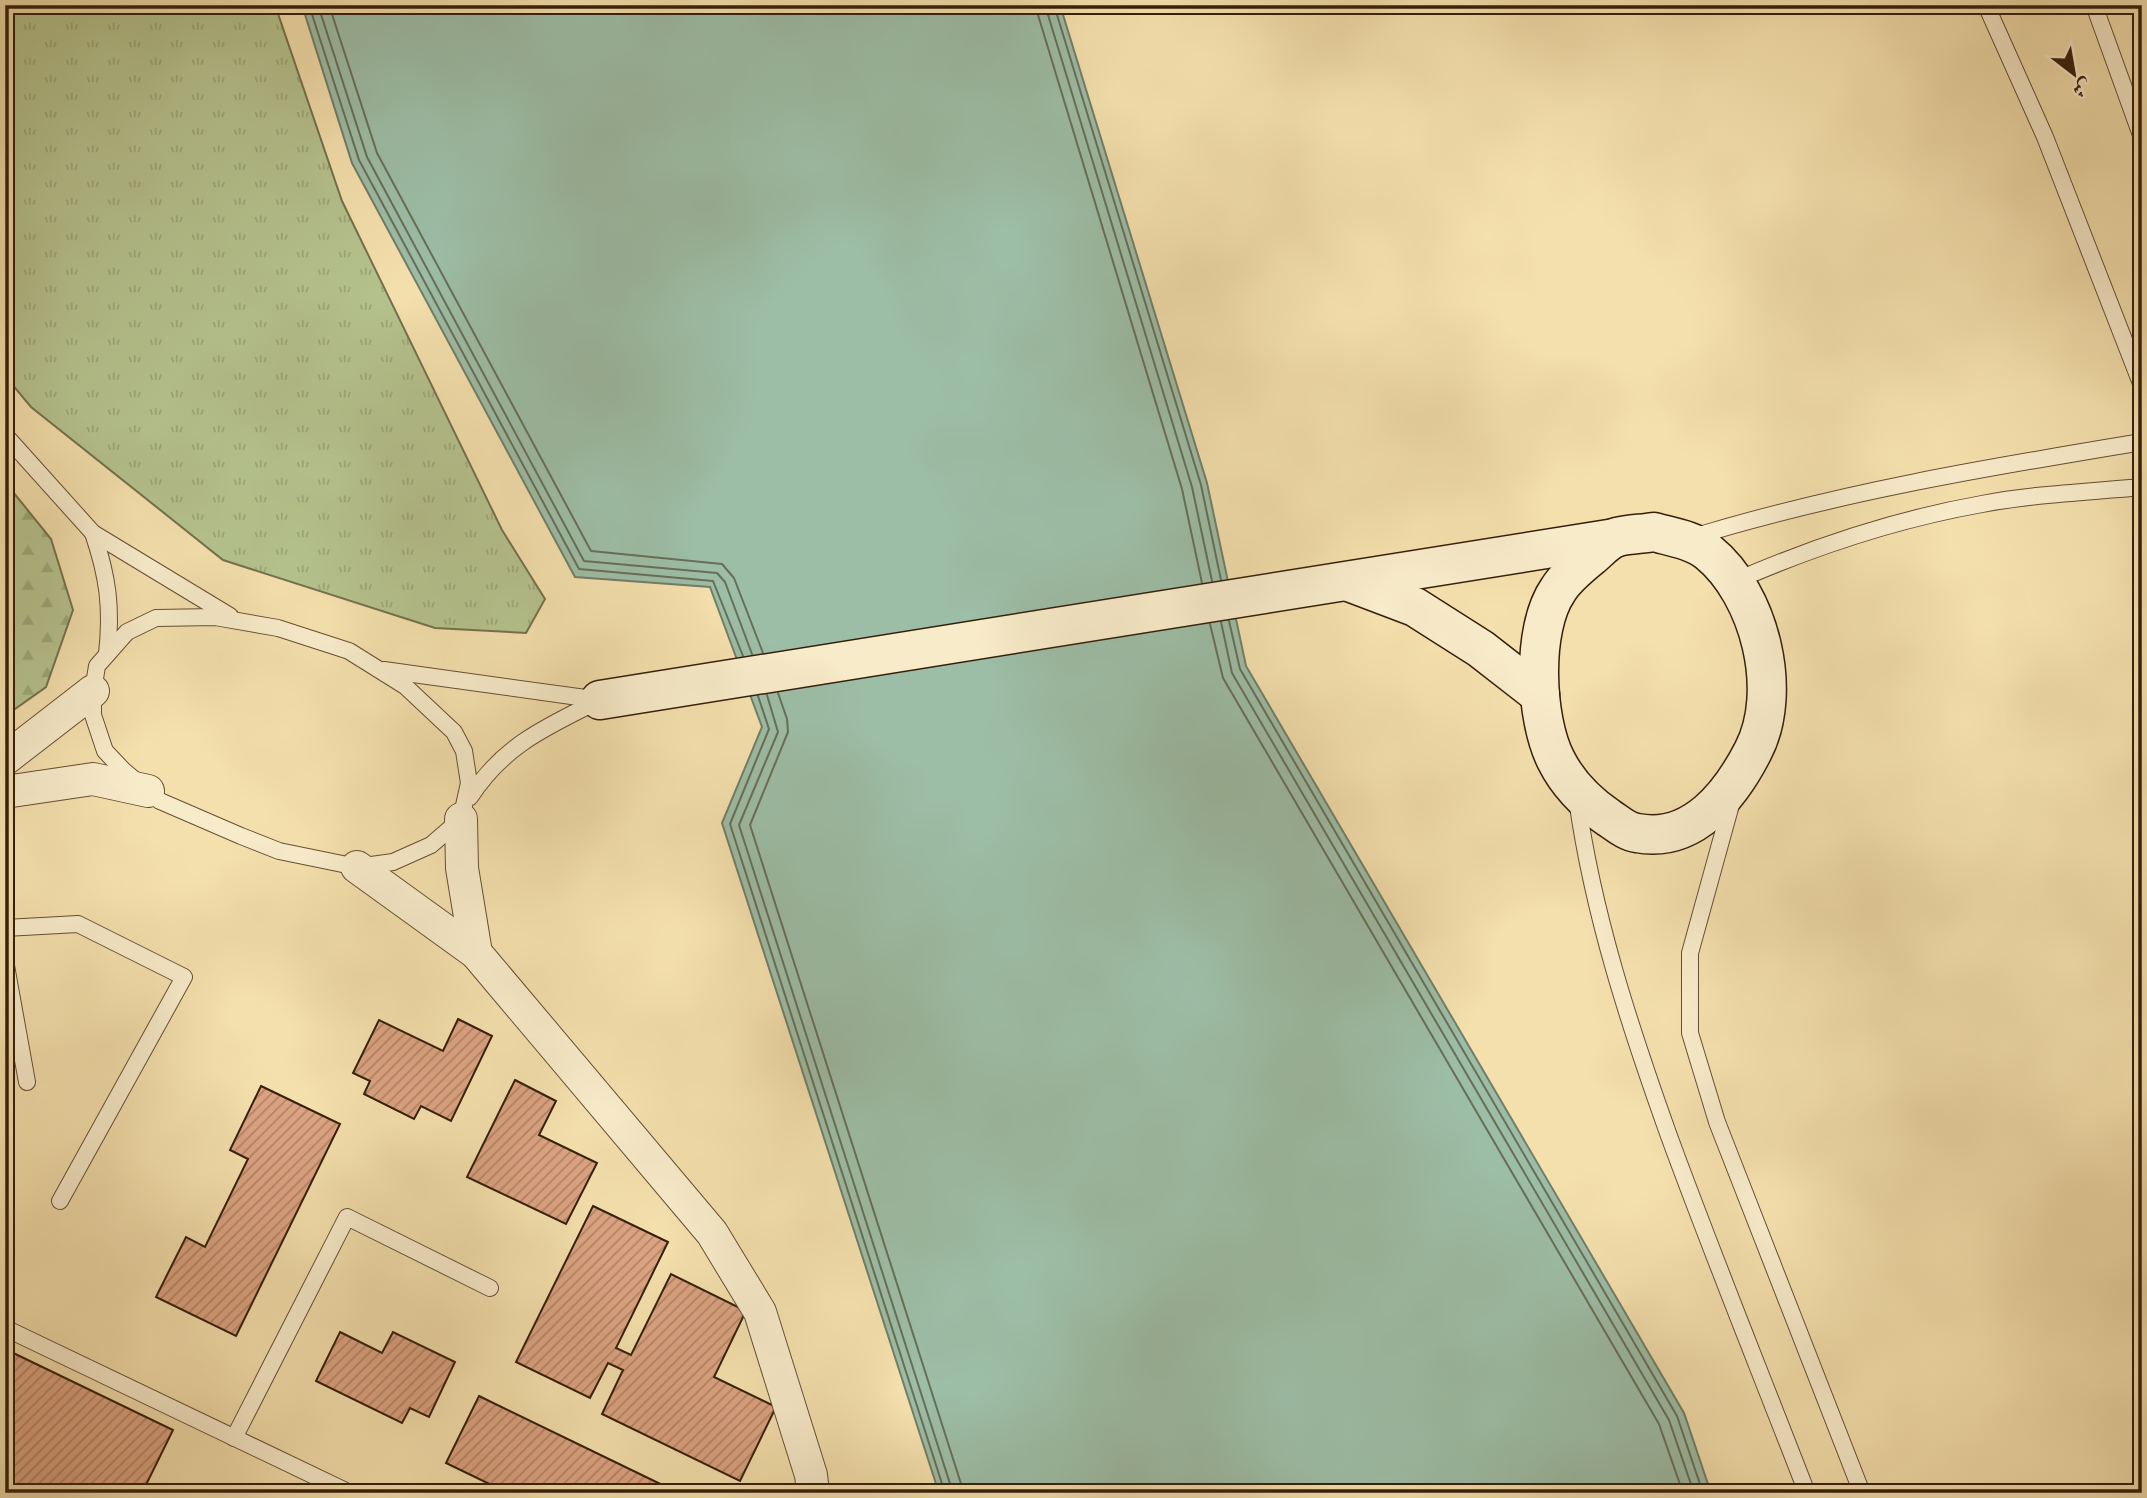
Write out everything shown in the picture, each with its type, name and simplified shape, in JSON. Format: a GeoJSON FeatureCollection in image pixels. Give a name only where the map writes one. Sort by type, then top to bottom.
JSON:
{"type":"FeatureCollection","features":[{"type":"Feature","properties":{"kind":"street"},"geometry":{"type":"LineString","coordinates":[[600,700],[1267,594],[1615,538],[1654,532],[1685,540],[1708,552],[1733,582],[1752,616],[1766,657],[1767,696],[1761,736],[1739,779],[1715,809],[1686,826],[1655,835],[1634,833],[1595,808],[1576,790],[1556,760],[1544,728],[1540,668],[1546,620],[1557,590],[1615,538]]}},
{"type":"Feature","properties":{"kind":"street"},"geometry":{"type":"LineString","coordinates":[[1347,581],[1415,607],[1481,649],[1540,695]]}},
{"type":"Feature","properties":{"kind":"street"},"geometry":{"type":"LineString","coordinates":[[5,759],[93,691]]}},
{"type":"Feature","properties":{"kind":"street"},"geometry":{"type":"LineString","coordinates":[[5,792],[93,779],[148,791]]}},
{"type":"Feature","properties":{"kind":"street"},"geometry":{"type":"LineString","coordinates":[[463,812],[462,868],[476,953]]}},
{"type":"Feature","properties":{"kind":"street"},"geometry":{"type":"LineString","coordinates":[[357,867],[476,953],[712,1233],[760,1312],[811,1475],[813,1493]]}},
{"type":"Feature","properties":{"kind":"lane"},"geometry":{"type":"LineString","coordinates":[[1986,5],[2045,137],[2142,386]]}},
{"type":"Feature","properties":{"kind":"lane"},"geometry":{"type":"LineString","coordinates":[[2094,5],[2142,138]]}},
{"type":"Feature","properties":{"kind":"lane"},"geometry":{"type":"LineString","coordinates":[[5,435],[93,533],[239,621]]}},
{"type":"Feature","properties":{"kind":"lane"},"geometry":{"type":"LineString","coordinates":[[1685,540],[1792,507],[1888,486],[2142,442]]}},
{"type":"Feature","properties":{"kind":"lane"},"geometry":{"type":"LineString","coordinates":[[1733,582],[1820,547],[1930,514],[1986,503],[2142,487]]}},
{"type":"Feature","properties":{"kind":"lane"},"geometry":{"type":"LineString","coordinates":[[93,533],[106,573],[111,615],[107,655]]}},
{"type":"Feature","properties":{"kind":"lane"},"geometry":{"type":"LineString","coordinates":[[463,812],[469,783],[464,751],[454,732],[405,686],[349,651],[278,628],[239,621],[215,617],[156,618],[127,632],[97,666],[93,715],[105,751],[160,801],[279,851],[357,867],[393,862],[431,845],[463,812],[487,771],[523,739],[600,700]]}},
{"type":"Feature","properties":{"kind":"lane"},"geometry":{"type":"LineString","coordinates":[[379,670],[600,700]]}},
{"type":"Feature","properties":{"kind":"lane"},"geometry":{"type":"LineString","coordinates":[[1739,779],[1690,953],[1690,1033],[1717,1122],[1862,1493]]}},
{"type":"Feature","properties":{"kind":"lane"},"geometry":{"type":"LineString","coordinates":[[1576,790],[1581,832],[1625,1014],[1697,1213],[1807,1493]]}},
{"type":"Feature","properties":{"kind":"lane"},"geometry":{"type":"LineString","coordinates":[[5,928],[78,924],[184,977],[60,1201]]}},
{"type":"Feature","properties":{"kind":"lane"},"geometry":{"type":"LineString","coordinates":[[5,960],[27,1082]]}},
{"type":"Feature","properties":{"kind":"lane"},"geometry":{"type":"LineString","coordinates":[[234,1437],[347,1217],[490,1288]]}},
{"type":"Feature","properties":{"kind":"lane"},"geometry":{"type":"LineString","coordinates":[[5,1328],[350,1493]]}},
{"type":"Feature","properties":{"kind":"green space"},"geometry":{"type":"Polygon","coordinates":[[[5,5],[275,5],[342,201],[502,530],[545,599],[526,633],[435,628],[223,560],[31,407],[5,376],[5,5]]]}},
{"type":"Feature","properties":{"kind":"green space"},"geometry":{"type":"Polygon","coordinates":[[[5,482],[51,539],[73,610],[46,687],[5,716],[5,482]]]}},
{"type":"Feature","properties":{"kind":"water"},"geometry":{"type":"Polygon","coordinates":[[[302,5],[1060,5],[1207,483],[1246,666],[1684,1413],[1711,1493],[939,1493],[722,823],[762,727],[710,587],[575,577],[352,163],[302,5]]]}},
{"type":"Feature","properties":{"kind":"building"},"geometry":{"type":"Polygon","coordinates":[[[458,1019],[492,1036],[451,1121],[421,1106],[414,1119],[364,1094],[370,1081],[353,1073],[379,1020],[443,1051],[458,1019]]]}},
{"type":"Feature","properties":{"kind":"building"},"geometry":{"type":"Polygon","coordinates":[[[515,1080],[556,1101],[539,1135],[597,1163],[566,1224],[467,1177],[515,1080]]]}},
{"type":"Feature","properties":{"kind":"building"},"geometry":{"type":"Polygon","coordinates":[[[261,1086],[340,1124],[236,1336],[156,1297],[186,1237],[205,1247],[248,1159],[230,1150],[261,1086]]]}},
{"type":"Feature","properties":{"kind":"building"},"geometry":{"type":"Polygon","coordinates":[[[593,1206],[668,1242],[616,1348],[631,1355],[671,1274],[746,1311],[714,1377],[776,1407],[740,1481],[602,1414],[623,1370],[608,1363],[590,1398],[516,1362],[593,1206]]]}},
{"type":"Feature","properties":{"kind":"building"},"geometry":{"type":"Polygon","coordinates":[[[340,1332],[382,1353],[393,1332],[455,1362],[429,1417],[410,1408],[402,1423],[316,1381],[340,1332]]]}},
{"type":"Feature","properties":{"kind":"building"},"geometry":{"type":"Polygon","coordinates":[[[5,1349],[173,1430],[142,1493],[5,1493],[5,1349]]]}},
{"type":"Feature","properties":{"kind":"building"},"geometry":{"type":"Polygon","coordinates":[[[479,1396],[679,1493],[508,1493],[446,1463],[479,1396]]]}}]}
